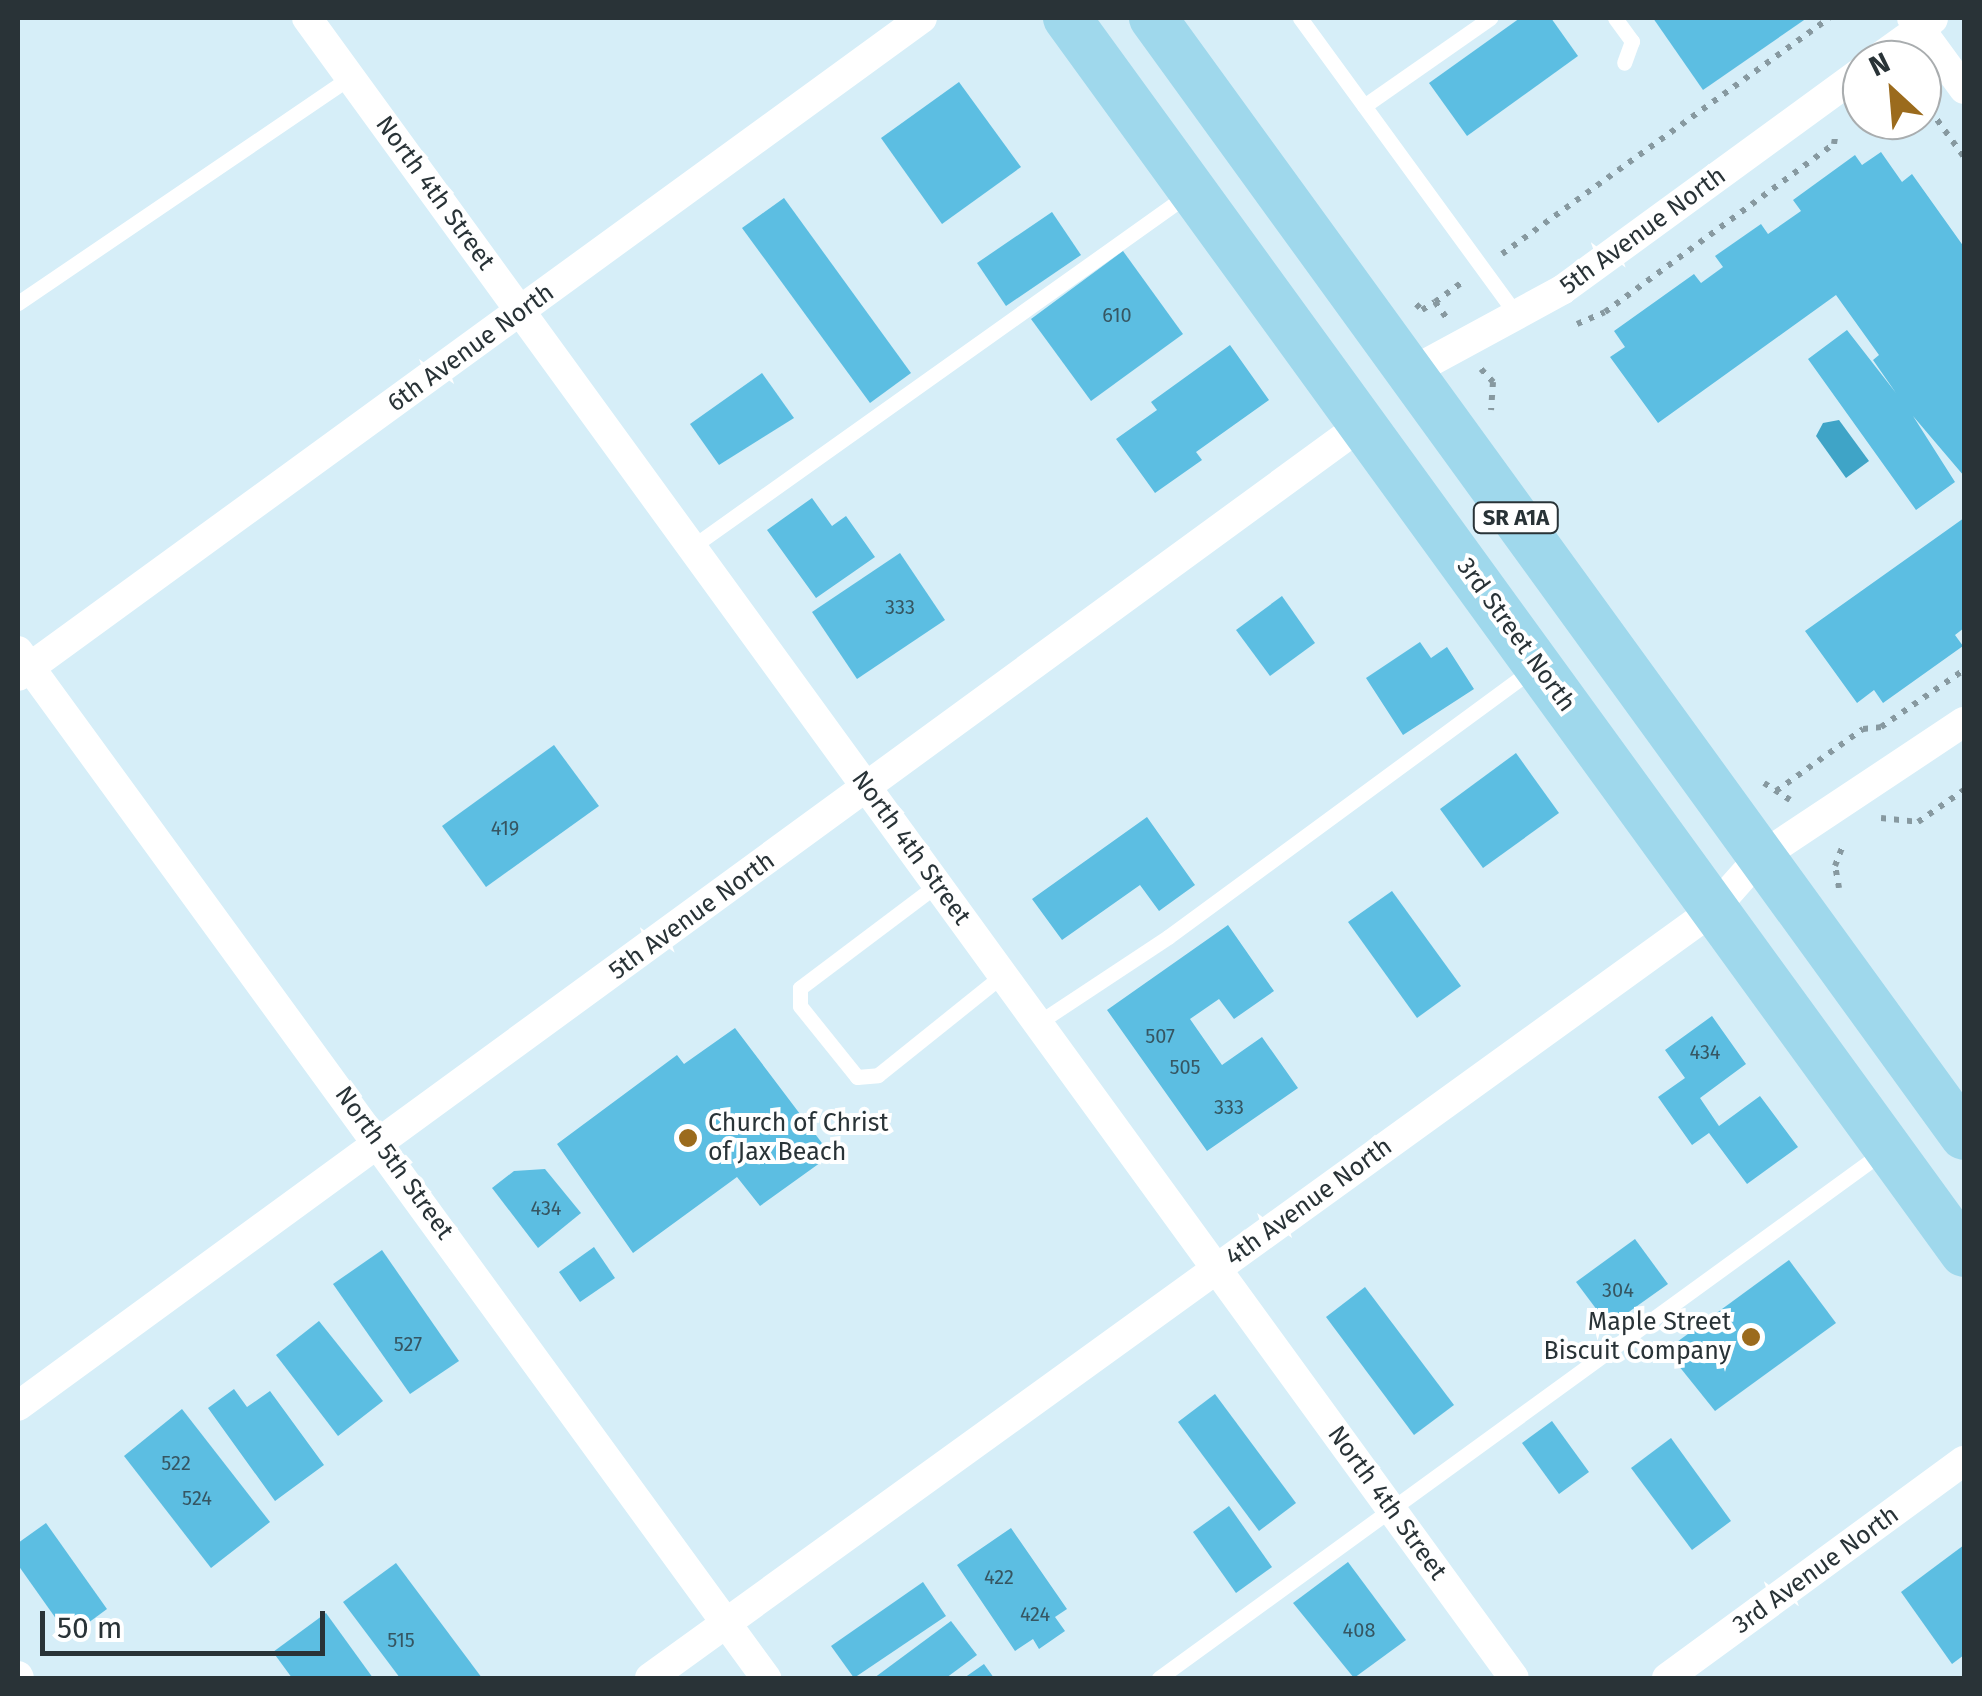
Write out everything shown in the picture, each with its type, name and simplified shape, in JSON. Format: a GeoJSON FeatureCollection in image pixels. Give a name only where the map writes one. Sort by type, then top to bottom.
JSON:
{"type":"FeatureCollection","features":[{"type":"Feature","properties":{"kind":"main road","name":"3rd Street North"},"geometry":{"type":"LineString","coordinates":[[1067,18],[1964,1253]]}},
{"type":"Feature","properties":{"kind":"main road","name":"SR A1A"},"geometry":{"type":"LineString","coordinates":[[1153,18],[1964,1136]]}},
{"type":"Feature","properties":{"kind":"street","name":"North 4th Street"},"geometry":{"type":"LineString","coordinates":[[307,18],[1514,1678]]}},
{"type":"Feature","properties":{"kind":"street","name":"6th Avenue North"},"geometry":{"type":"LineString","coordinates":[[21,665],[522,312],[922,18]]}},
{"type":"Feature","properties":{"kind":"street"},"geometry":{"type":"LineString","coordinates":[[1900,40],[1922,21],[1964,89]]}},
{"type":"Feature","properties":{"kind":"street","name":"5th Avenue North"},"geometry":{"type":"LineString","coordinates":[[1412,372],[1518,316],[1842,85]]}},
{"type":"Feature","properties":{"kind":"street","name":"5th Avenue North"},"geometry":{"type":"LineString","coordinates":[[18,1406],[868,789],[1364,423]]}},
{"type":"Feature","properties":{"kind":"street","name":"North 5th Street"},"geometry":{"type":"LineString","coordinates":[[21,665],[380,1143],[766,1678]]}},
{"type":"Feature","properties":{"kind":"street","name":"4th Avenue North"},"geometry":{"type":"LineString","coordinates":[[650,1678],[1712,910],[1759,858],[1964,722]]}},
{"type":"Feature","properties":{"kind":"street","name":"3rd Avenue North"},"geometry":{"type":"LineString","coordinates":[[1667,1678],[1964,1461]]}},
{"type":"Feature","properties":{"kind":"lane"},"geometry":{"type":"LineString","coordinates":[[1300,18],[1518,316]]}},
{"type":"Feature","properties":{"kind":"lane"},"geometry":{"type":"LineString","coordinates":[[1364,106],[1490,18]]}},
{"type":"Feature","properties":{"kind":"lane"},"geometry":{"type":"LineString","coordinates":[[1615,18],[1632,41],[1624,63]]}},
{"type":"Feature","properties":{"kind":"lane"},"geometry":{"type":"LineString","coordinates":[[18,302],[350,76]]}},
{"type":"Feature","properties":{"kind":"lane"},"geometry":{"type":"LineString","coordinates":[[692,547],[1194,191]]}},
{"type":"Feature","properties":{"kind":"lane"},"geometry":{"type":"LineString","coordinates":[[1038,1023],[1168,937],[1538,666]]}},
{"type":"Feature","properties":{"kind":"lane"},"geometry":{"type":"LineString","coordinates":[[938,884],[800,988],[800,1006],[858,1076],[878,1075],[1003,975]]}},
{"type":"Feature","properties":{"kind":"lane"},"geometry":{"type":"LineString","coordinates":[[1159,1678],[1393,1512],[1887,1148]]}},
{"type":"Feature","properties":{"kind":"path"},"geometry":{"type":"LineString","coordinates":[[1436,302],[1829,18]]}},
{"type":"Feature","properties":{"kind":"path"},"geometry":{"type":"LineString","coordinates":[[1572,326],[1605,312],[1834,144],[1837,126],[1842,123]]}},
{"type":"Feature","properties":{"kind":"path"},"geometry":{"type":"LineString","coordinates":[[1942,126],[1964,157]]}},
{"type":"Feature","properties":{"kind":"path"},"geometry":{"type":"LineString","coordinates":[[1493,382],[1501,364]]}},
{"type":"Feature","properties":{"kind":"path"},"geometry":{"type":"LineString","coordinates":[[1776,791],[1863,728],[1881,726],[1964,670]]}},
{"type":"Feature","properties":{"kind":"path"},"geometry":{"type":"LineString","coordinates":[[1872,818],[1918,822],[1964,790]]}},
{"type":"Feature","properties":{"kind":"path"},"geometry":{"type":"LineString","coordinates":[[1844,898],[1835,866],[1854,830]]}},
{"type":"Feature","properties":{"kind":"water"},"geometry":{"type":"Polygon","coordinates":[[[1839,420],[1869,461],[1846,478],[1816,436],[1823,423],[1839,420]]]}},
{"type":"Feature","properties":{"kind":"building"},"geometry":{"type":"Polygon","coordinates":[[[1520,18],[1551,18],[1578,56],[1467,136],[1429,83],[1520,18]]]}},
{"type":"Feature","properties":{"kind":"building"},"geometry":{"type":"Polygon","coordinates":[[[1653,18],[1807,18],[1703,90],[1653,18]]]}},
{"type":"Feature","properties":{"kind":"building"},"geometry":{"type":"Polygon","coordinates":[[[959,82],[1021,167],[942,224],[881,138],[959,82]]]}},
{"type":"Feature","properties":{"kind":"building"},"geometry":{"type":"Polygon","coordinates":[[[1881,152],[1902,182],[1912,174],[1964,247],[1964,476],[1913,416],[1955,482],[1916,510],[1808,359],[1847,330],[1896,393],[1873,360],[1879,355],[1836,295],[1658,423],[1610,357],[1625,347],[1614,331],[1694,274],[1701,283],[1723,267],[1715,256],[1761,224],[1768,234],[1801,211],[1793,200],[1855,155],[1862,165],[1881,152]]]}},
{"type":"Feature","properties":{"kind":"building"},"geometry":{"type":"Polygon","coordinates":[[[784,198],[911,373],[870,403],[742,228],[784,198]]]}},
{"type":"Feature","properties":{"kind":"building"},"geometry":{"type":"Polygon","coordinates":[[[1052,212],[1081,255],[1006,306],[977,263],[1052,212]]]}},
{"type":"Feature","properties":{"kind":"building"},"geometry":{"type":"Polygon","coordinates":[[[1123,251],[1183,334],[1091,401],[1031,319],[1123,251]]]}},
{"type":"Feature","properties":{"kind":"building"},"geometry":{"type":"Polygon","coordinates":[[[1230,345],[1269,400],[1196,452],[1202,460],[1155,493],[1116,439],[1157,410],[1151,402],[1230,345]]]}},
{"type":"Feature","properties":{"kind":"building"},"geometry":{"type":"Polygon","coordinates":[[[762,373],[794,418],[719,465],[690,424],[762,373]]]}},
{"type":"Feature","properties":{"kind":"building"},"geometry":{"type":"Polygon","coordinates":[[[812,498],[832,526],[846,516],[875,557],[816,598],[767,530],[812,498]]]}},
{"type":"Feature","properties":{"kind":"building"},"geometry":{"type":"Polygon","coordinates":[[[1964,518],[1964,628],[1955,635],[1963,646],[1883,703],[1874,690],[1857,703],[1805,631],[1964,518]]]}},
{"type":"Feature","properties":{"kind":"building"},"geometry":{"type":"Polygon","coordinates":[[[900,553],[945,620],[857,679],[812,612],[900,553]]]}},
{"type":"Feature","properties":{"kind":"building"},"geometry":{"type":"Polygon","coordinates":[[[1282,596],[1315,643],[1270,676],[1236,630],[1282,596]]]}},
{"type":"Feature","properties":{"kind":"building"},"geometry":{"type":"Polygon","coordinates":[[[1420,642],[1431,658],[1447,647],[1474,689],[1403,735],[1366,678],[1420,642]]]}},
{"type":"Feature","properties":{"kind":"building"},"geometry":{"type":"Polygon","coordinates":[[[554,745],[599,806],[486,887],[442,826],[554,745]]]}},
{"type":"Feature","properties":{"kind":"building"},"geometry":{"type":"Polygon","coordinates":[[[1516,753],[1559,813],[1483,868],[1440,809],[1516,753]]]}},
{"type":"Feature","properties":{"kind":"building"},"geometry":{"type":"Polygon","coordinates":[[[1147,817],[1195,885],[1159,911],[1140,885],[1062,940],[1032,899],[1147,817]]]}},
{"type":"Feature","properties":{"kind":"building"},"geometry":{"type":"Polygon","coordinates":[[[1392,891],[1461,986],[1417,1018],[1348,922],[1392,891]]]}},
{"type":"Feature","properties":{"kind":"building"},"geometry":{"type":"Polygon","coordinates":[[[1228,925],[1274,991],[1234,1019],[1219,999],[1190,1019],[1222,1065],[1262,1037],[1298,1088],[1207,1151],[1107,1010],[1228,925]]]}},
{"type":"Feature","properties":{"kind":"building"},"geometry":{"type":"Polygon","coordinates":[[[1712,1016],[1746,1064],[1700,1098],[1719,1126],[1760,1096],[1798,1147],[1747,1184],[1709,1133],[1692,1145],[1658,1097],[1685,1078],[1665,1050],[1712,1016]]]}},
{"type":"Feature","properties":{"kind":"building"},"geometry":{"type":"Polygon","coordinates":[[[735,1028],[831,1155],[760,1206],[737,1177],[633,1253],[557,1144],[677,1055],[684,1064],[735,1028]]]}},
{"type":"Feature","properties":{"kind":"building"},"geometry":{"type":"Polygon","coordinates":[[[545,1169],[581,1213],[538,1248],[492,1188],[514,1171],[545,1169]]]}},
{"type":"Feature","properties":{"kind":"building"},"geometry":{"type":"Polygon","coordinates":[[[1635,1239],[1668,1284],[1609,1326],[1576,1282],[1635,1239]]]}},
{"type":"Feature","properties":{"kind":"building"},"geometry":{"type":"Polygon","coordinates":[[[594,1247],[615,1278],[580,1302],[559,1272],[594,1247]]]}},
{"type":"Feature","properties":{"kind":"building"},"geometry":{"type":"Polygon","coordinates":[[[382,1250],[459,1361],[410,1394],[333,1284],[382,1250]]]}},
{"type":"Feature","properties":{"kind":"building","name":"Maple Street Biscuit Company"},"geometry":{"type":"Polygon","coordinates":[[[1789,1260],[1836,1323],[1715,1411],[1666,1350],[1789,1260]]]}},
{"type":"Feature","properties":{"kind":"building"},"geometry":{"type":"Polygon","coordinates":[[[1365,1287],[1454,1405],[1414,1435],[1326,1317],[1365,1287]]]}},
{"type":"Feature","properties":{"kind":"building"},"geometry":{"type":"Polygon","coordinates":[[[319,1321],[383,1401],[338,1436],[276,1355],[319,1321]]]}},
{"type":"Feature","properties":{"kind":"building"},"geometry":{"type":"Polygon","coordinates":[[[234,1389],[247,1407],[270,1391],[324,1465],[275,1501],[208,1408],[234,1389]]]}},
{"type":"Feature","properties":{"kind":"building"},"geometry":{"type":"Polygon","coordinates":[[[1215,1394],[1296,1503],[1259,1531],[1178,1422],[1215,1394]]]}},
{"type":"Feature","properties":{"kind":"building"},"geometry":{"type":"Polygon","coordinates":[[[182,1409],[270,1522],[211,1568],[124,1456],[182,1409]]]}},
{"type":"Feature","properties":{"kind":"building"},"geometry":{"type":"Polygon","coordinates":[[[1552,1421],[1589,1472],[1559,1494],[1522,1443],[1552,1421]]]}},
{"type":"Feature","properties":{"kind":"building"},"geometry":{"type":"Polygon","coordinates":[[[1671,1438],[1731,1521],[1692,1550],[1631,1468],[1671,1438]]]}},
{"type":"Feature","properties":{"kind":"building"},"geometry":{"type":"Polygon","coordinates":[[[1229,1506],[1272,1567],[1236,1593],[1193,1532],[1229,1506]]]}},
{"type":"Feature","properties":{"kind":"building"},"geometry":{"type":"Polygon","coordinates":[[[46,1523],[107,1609],[69,1637],[18,1565],[18,1543],[46,1523]]]}},
{"type":"Feature","properties":{"kind":"building"},"geometry":{"type":"Polygon","coordinates":[[[1011,1528],[1067,1609],[1055,1617],[1065,1631],[1039,1649],[1033,1639],[1015,1651],[957,1565],[1011,1528]]]}},
{"type":"Feature","properties":{"kind":"building"},"geometry":{"type":"Polygon","coordinates":[[[1964,1545],[1964,1655],[1952,1664],[1901,1592],[1964,1545]]]}},
{"type":"Feature","properties":{"kind":"building"},"geometry":{"type":"Polygon","coordinates":[[[1348,1562],[1406,1640],[1354,1678],[1293,1603],[1348,1562]]]}},
{"type":"Feature","properties":{"kind":"building"},"geometry":{"type":"Polygon","coordinates":[[[396,1563],[482,1678],[400,1678],[343,1602],[396,1563]]]}},
{"type":"Feature","properties":{"kind":"building"},"geometry":{"type":"Polygon","coordinates":[[[923,1582],[946,1616],[854,1678],[831,1646],[923,1582]]]}},
{"type":"Feature","properties":{"kind":"building"},"geometry":{"type":"Polygon","coordinates":[[[326,1613],[373,1678],[292,1678],[273,1652],[326,1613]]]}},
{"type":"Feature","properties":{"kind":"building"},"geometry":{"type":"Polygon","coordinates":[[[951,1621],[977,1655],[946,1678],[874,1678],[951,1621]]]}},
{"type":"Feature","properties":{"kind":"building"},"geometry":{"type":"Polygon","coordinates":[[[984,1664],[994,1678],[964,1678],[984,1664]]]}},
{"type":"Feature","properties":{"kind":"place","name":"Church of Christ of Jax Beach"},"geometry":{"type":"Point","coordinates":[688,1138]}},
{"type":"Feature","properties":{"kind":"place","name":"Maple Street Biscuit Company"},"geometry":{"type":"Point","coordinates":[1751,1337]}}]}
